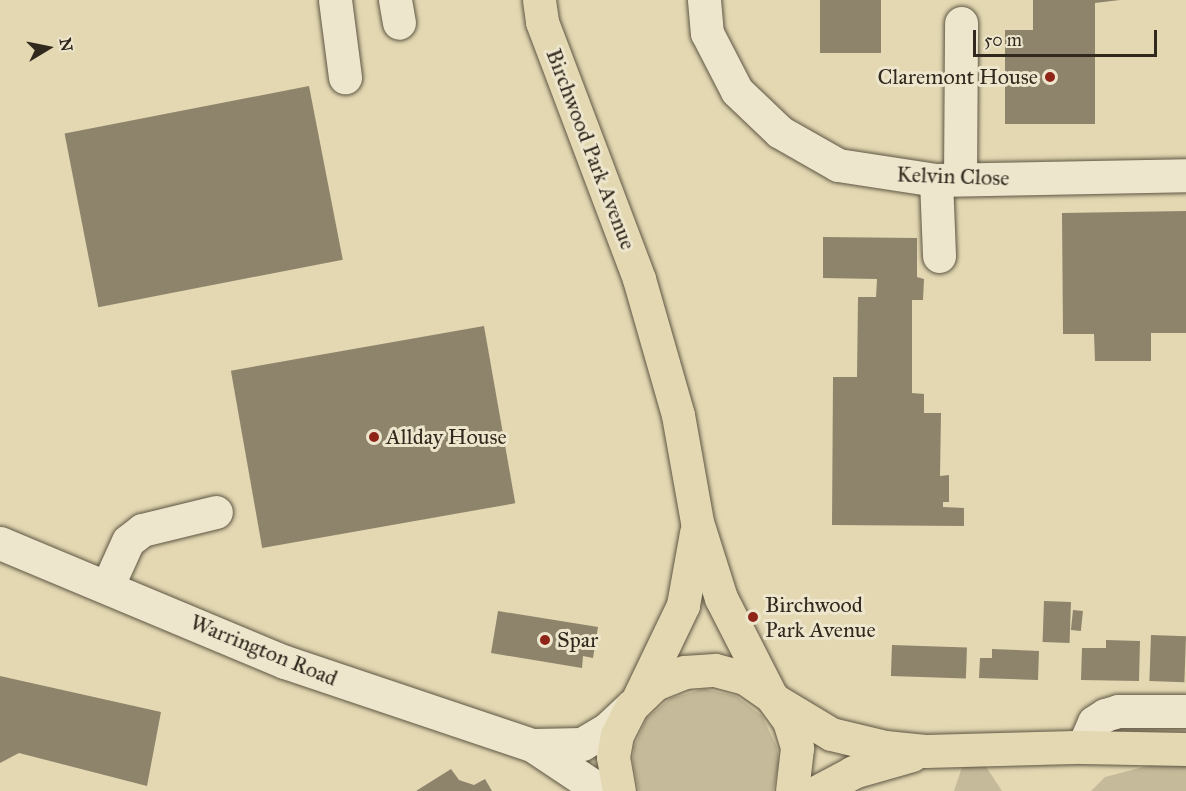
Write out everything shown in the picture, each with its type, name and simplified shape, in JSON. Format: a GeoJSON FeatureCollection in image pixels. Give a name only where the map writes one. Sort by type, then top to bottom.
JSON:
{"type":"FeatureCollection","features":[{"type":"Feature","properties":{"kind":"main road","name":"Birchwood Park Avenue"},"geometry":{"type":"LineString","coordinates":[[534,7],[639,279],[678,415],[697,522],[721,598],[773,699],[789,721],[797,748],[797,776],[792,791]]}},
{"type":"Feature","properties":{"kind":"main road","name":"Birchwood Park Avenue"},"geometry":{"type":"LineString","coordinates":[[619,791],[613,757],[617,735],[683,605],[697,522]]}},
{"type":"Feature","properties":{"kind":"main road"},"geometry":{"type":"LineString","coordinates":[[635,702],[655,684],[684,672],[715,670],[745,678],[773,699],[831,734],[875,746],[925,751],[1083,747],[1186,749]]}},
{"type":"Feature","properties":{"kind":"main road"},"geometry":{"type":"LineString","coordinates":[[818,791],[853,772],[925,751]]}},
{"type":"Feature","properties":{"kind":"street"},"geometry":{"type":"LineString","coordinates":[[335,0],[345,77]]}},
{"type":"Feature","properties":{"kind":"street","name":"Kelvin Close"},"geometry":{"type":"LineString","coordinates":[[704,0],[707,33],[737,91],[780,132],[838,165],[948,179],[1186,175]]}},
{"type":"Feature","properties":{"kind":"street"},"geometry":{"type":"LineString","coordinates":[[939,256],[961,22]]}},
{"type":"Feature","properties":{"kind":"street"},"geometry":{"type":"LineString","coordinates":[[108,585],[128,541],[151,513],[216,512]]}},
{"type":"Feature","properties":{"kind":"street","name":"Warrington Road"},"geometry":{"type":"LineString","coordinates":[[0,543],[108,585],[285,662],[532,745],[601,791]]}},
{"type":"Feature","properties":{"kind":"street","name":"Warrington Road"},"geometry":{"type":"LineString","coordinates":[[532,745],[582,744],[607,729],[635,702]]}},
{"type":"Feature","properties":{"kind":"street"},"geometry":{"type":"LineString","coordinates":[[1083,747],[1090,728],[1105,715],[1118,711],[1186,711]]}},
{"type":"Feature","properties":{"kind":"shaded area"},"geometry":{"type":"Polygon","coordinates":[[[704,689],[736,696],[762,716],[777,747],[779,763],[773,791],[639,791],[633,763],[634,747],[647,718],[671,698],[704,689]]]}},
{"type":"Feature","properties":{"kind":"shaded area"},"geometry":{"type":"Polygon","coordinates":[[[985,765],[1002,791],[954,791],[962,767],[985,765]]]}},
{"type":"Feature","properties":{"kind":"shaded area"},"geometry":{"type":"Polygon","coordinates":[[[1151,765],[1186,766],[1186,791],[1091,791],[1105,777],[1151,765]]]}},
{"type":"Feature","properties":{"kind":"building"},"geometry":{"type":"Polygon","coordinates":[[[820,0],[881,0],[881,53],[820,53],[820,0]]]}},
{"type":"Feature","properties":{"kind":"building","name":"Claremont House"},"geometry":{"type":"Polygon","coordinates":[[[1033,0],[1120,0],[1095,3],[1095,124],[1005,124],[1005,30],[1033,30],[1033,0]]]}},
{"type":"Feature","properties":{"kind":"building"},"geometry":{"type":"Polygon","coordinates":[[[309,86],[343,260],[98,307],[65,134],[309,86]]]}},
{"type":"Feature","properties":{"kind":"building"},"geometry":{"type":"Polygon","coordinates":[[[1186,211],[1186,333],[1151,333],[1151,361],[1095,361],[1094,334],[1063,334],[1062,213],[1186,211]]]}},
{"type":"Feature","properties":{"kind":"building"},"geometry":{"type":"Polygon","coordinates":[[[823,237],[917,238],[917,277],[924,279],[923,300],[912,300],[912,393],[924,394],[924,413],[941,413],[940,476],[949,475],[949,502],[943,502],[943,507],[964,508],[964,526],[832,525],[833,377],[857,377],[858,297],[876,297],[877,279],[823,278],[823,237]]]}},
{"type":"Feature","properties":{"kind":"building","name":"Allday House"},"geometry":{"type":"Polygon","coordinates":[[[484,326],[515,503],[262,548],[231,371],[484,326]]]}},
{"type":"Feature","properties":{"kind":"building"},"geometry":{"type":"Polygon","coordinates":[[[1044,601],[1071,602],[1070,643],[1043,642],[1044,601]]]}},
{"type":"Feature","properties":{"kind":"building"},"geometry":{"type":"Polygon","coordinates":[[[1073,610],[1083,611],[1081,631],[1071,630],[1073,610]]]}},
{"type":"Feature","properties":{"kind":"building","name":"Spar"},"geometry":{"type":"Polygon","coordinates":[[[498,611],[598,627],[593,658],[583,656],[582,668],[491,653],[498,611]]]}},
{"type":"Feature","properties":{"kind":"building"},"geometry":{"type":"Polygon","coordinates":[[[1151,635],[1186,636],[1184,682],[1149,681],[1151,635]]]}},
{"type":"Feature","properties":{"kind":"building"},"geometry":{"type":"Polygon","coordinates":[[[1106,640],[1140,641],[1139,681],[1081,680],[1082,648],[1106,648],[1106,640]]]}},
{"type":"Feature","properties":{"kind":"building"},"geometry":{"type":"Polygon","coordinates":[[[892,645],[967,648],[966,679],[891,676],[892,645]]]}},
{"type":"Feature","properties":{"kind":"building"},"geometry":{"type":"Polygon","coordinates":[[[992,649],[1039,651],[1038,680],[979,678],[980,658],[992,658],[992,649]]]}},
{"type":"Feature","properties":{"kind":"building"},"geometry":{"type":"Polygon","coordinates":[[[0,676],[161,712],[147,786],[19,753],[0,763],[0,676]]]}},
{"type":"Feature","properties":{"kind":"building"},"geometry":{"type":"Polygon","coordinates":[[[451,769],[459,780],[474,785],[485,779],[492,791],[416,791],[451,769]]]}},
{"type":"Feature","properties":{"kind":"place","name":"Claremont House"},"geometry":{"type":"Point","coordinates":[1050,77]}},
{"type":"Feature","properties":{"kind":"place","name":"Allday House"},"geometry":{"type":"Point","coordinates":[374,437]}},
{"type":"Feature","properties":{"kind":"place","name":"Birchwood Park Avenue"},"geometry":{"type":"Point","coordinates":[753,617]}},
{"type":"Feature","properties":{"kind":"place","name":"Spar"},"geometry":{"type":"Point","coordinates":[545,640]}}]}
